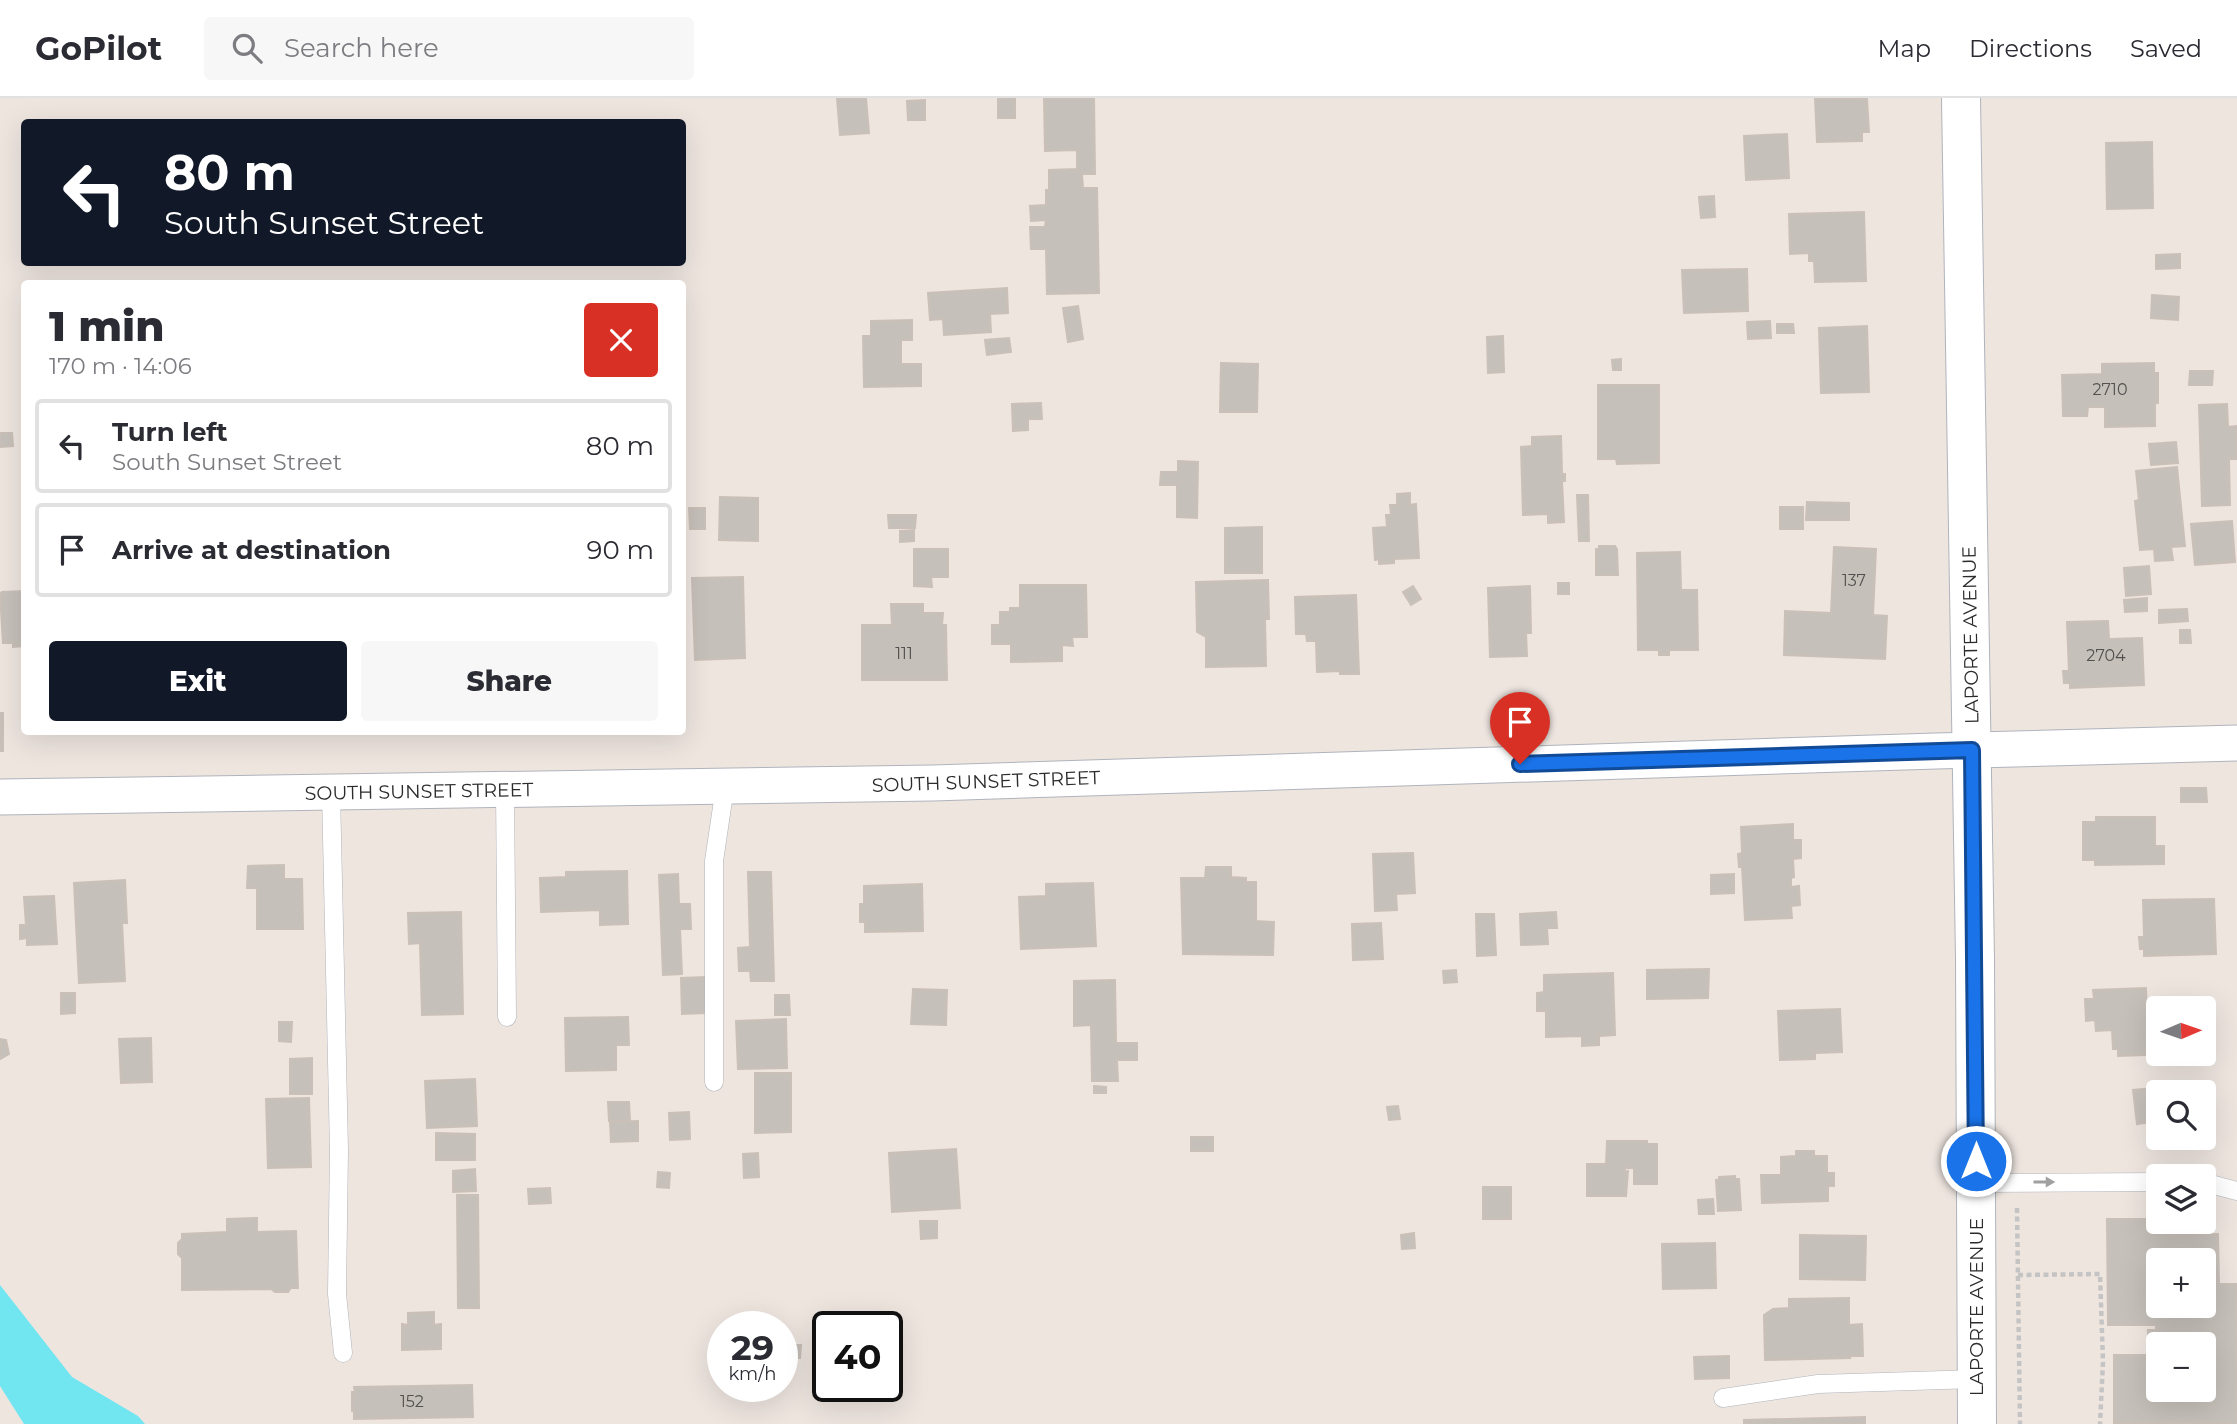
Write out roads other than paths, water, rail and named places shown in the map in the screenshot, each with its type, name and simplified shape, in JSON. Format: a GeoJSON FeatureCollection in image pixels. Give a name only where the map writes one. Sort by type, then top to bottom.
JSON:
{"type":"FeatureCollection","features":[{"type":"Feature","properties":{"kind":"street","name":"LAPORTE AVENUE"},"geometry":{"type":"LineString","coordinates":[[1961,98],[1972,750],[1977,1424]]}},
{"type":"Feature","properties":{"kind":"street","name":"SOUTH SUNSET STREET"},"geometry":{"type":"LineString","coordinates":[[0,797],[933,783],[2237,743]]}},
{"type":"Feature","properties":{"kind":"lane"},"geometry":{"type":"LineString","coordinates":[[714,1082],[713,861],[725,787]]}},
{"type":"Feature","properties":{"kind":"lane"},"geometry":{"type":"LineString","coordinates":[[505,790],[507,1017]]}},
{"type":"Feature","properties":{"kind":"lane"},"geometry":{"type":"LineString","coordinates":[[331,792],[339,1150],[337,1294],[343,1353]]}},
{"type":"Feature","properties":{"kind":"lane"},"geometry":{"type":"LineString","coordinates":[[1976,1183],[2146,1182]]}},
{"type":"Feature","properties":{"kind":"lane"},"geometry":{"type":"LineString","coordinates":[[2216,1185],[2237,1191]]}},
{"type":"Feature","properties":{"kind":"lane"},"geometry":{"type":"LineString","coordinates":[[1723,1398],[1818,1384],[1976,1379]]}},
{"type":"Feature","properties":{"kind":"water"},"geometry":{"type":"Polygon","coordinates":[[[0,1285],[72,1377],[138,1416],[145,1424],[24,1424],[0,1386],[0,1285]]]}}]}
